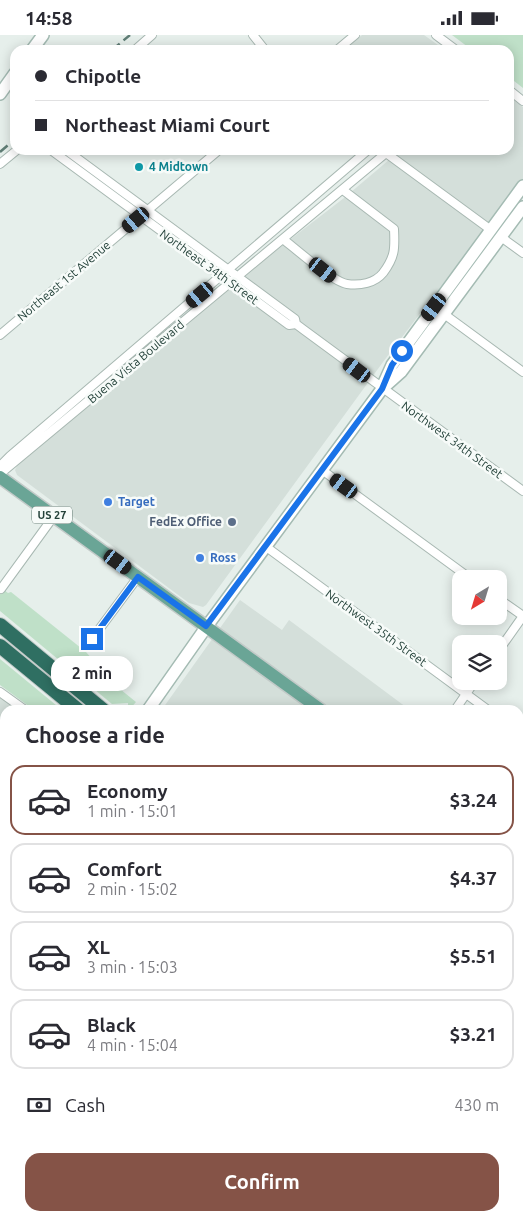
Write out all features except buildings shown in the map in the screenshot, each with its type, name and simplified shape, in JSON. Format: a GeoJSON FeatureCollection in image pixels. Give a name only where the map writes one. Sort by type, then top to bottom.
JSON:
{"type":"FeatureCollection","features":[{"type":"Feature","properties":{"kind":"highway"},"geometry":{"type":"LineString","coordinates":[[0,625],[97,705]]}},
{"type":"Feature","properties":{"kind":"highway"},"geometry":{"type":"LineString","coordinates":[[0,645],[72,705]]}},
{"type":"Feature","properties":{"kind":"main road"},"geometry":{"type":"LineString","coordinates":[[0,94],[10,80]]}},
{"type":"Feature","properties":{"kind":"main road"},"geometry":{"type":"LineString","coordinates":[[382,389],[392,365],[523,186]]}},
{"type":"Feature","properties":{"kind":"main road"},"geometry":{"type":"LineString","coordinates":[[512,222],[523,197]]}},
{"type":"Feature","properties":{"kind":"main road"},"geometry":{"type":"LineString","coordinates":[[151,705],[206,626],[382,389],[401,372],[523,207]]}},
{"type":"Feature","properties":{"kind":"main road"},"geometry":{"type":"LineString","coordinates":[[426,339],[434,318],[488,245],[491,230]]}},
{"type":"Feature","properties":{"kind":"main road","name":"US 27"},"geometry":{"type":"LineString","coordinates":[[0,476],[314,705]]}},
{"type":"Feature","properties":{"kind":"street"},"geometry":{"type":"LineString","coordinates":[[141,45],[152,35]]}},
{"type":"Feature","properties":{"kind":"street"},"geometry":{"type":"LineString","coordinates":[[252,35],[261,45]]}},
{"type":"Feature","properties":{"kind":"street"},"geometry":{"type":"LineString","coordinates":[[343,45],[355,35]]}},
{"type":"Feature","properties":{"kind":"street"},"geometry":{"type":"LineString","coordinates":[[436,35],[449,45]]}},
{"type":"Feature","properties":{"kind":"street"},"geometry":{"type":"LineString","coordinates":[[0,164],[11,155]]}},
{"type":"Feature","properties":{"kind":"street","name":"Northeast 34th Street"},"geometry":{"type":"LineString","coordinates":[[58,155],[289,325],[296,324]]}},
{"type":"Feature","properties":{"kind":"street","name":"Northeast 34th Street"},"geometry":{"type":"LineString","coordinates":[[73,155],[295,319],[296,324],[382,389]]}},
{"type":"Feature","properties":{"kind":"street","name":"Northeast 1st Avenue"},"geometry":{"type":"LineString","coordinates":[[0,335],[213,155]]}},
{"type":"Feature","properties":{"kind":"street","name":"Buena Vista Boulevard"},"geometry":{"type":"LineString","coordinates":[[0,470],[3,463],[10,456],[362,155]]}},
{"type":"Feature","properties":{"kind":"street","name":"Buena Vista Boulevard"},"geometry":{"type":"LineString","coordinates":[[0,476],[342,191],[381,155]]}},
{"type":"Feature","properties":{"kind":"street"},"geometry":{"type":"LineString","coordinates":[[388,155],[491,230]]}},
{"type":"Feature","properties":{"kind":"street"},"geometry":{"type":"LineString","coordinates":[[283,239],[335,279],[347,284],[366,283],[378,279],[391,262],[395,247],[394,229],[342,191]]}},
{"type":"Feature","properties":{"kind":"street"},"geometry":{"type":"LineString","coordinates":[[501,237],[523,253]]}},
{"type":"Feature","properties":{"kind":"street"},"geometry":{"type":"LineString","coordinates":[[444,315],[523,372]]}},
{"type":"Feature","properties":{"kind":"street","name":"Northwest 34th Street"},"geometry":{"type":"LineString","coordinates":[[382,389],[523,491]]}},
{"type":"Feature","properties":{"kind":"street"},"geometry":{"type":"LineString","coordinates":[[322,470],[459,570]]}},
{"type":"Feature","properties":{"kind":"street"},"geometry":{"type":"LineString","coordinates":[[2,589],[54,516]]}},
{"type":"Feature","properties":{"kind":"street","name":"Northwest 35th Street"},"geometry":{"type":"LineString","coordinates":[[265,546],[481,705]]}},
{"type":"Feature","properties":{"kind":"street"},"geometry":{"type":"LineString","coordinates":[[89,643],[138,577]]}},
{"type":"Feature","properties":{"kind":"street"},"geometry":{"type":"LineString","coordinates":[[507,638],[523,616],[508,605]]}},
{"type":"Feature","properties":{"kind":"street"},"geometry":{"type":"LineString","coordinates":[[458,705],[469,690]]}},
{"type":"Feature","properties":{"kind":"street"},"geometry":{"type":"LineString","coordinates":[[0,691],[18,705]]}},
{"type":"Feature","properties":{"kind":"shaded area"},"geometry":{"type":"Polygon","coordinates":[[[362,35],[424,35],[438,45],[350,45],[362,35]]]}},
{"type":"Feature","properties":{"kind":"shaded area"},"geometry":{"type":"Polygon","coordinates":[[[514,101],[523,107],[523,179],[383,362],[206,605],[203,607],[189,603],[17,475],[15,470],[18,464],[248,272],[344,198],[395,155],[514,155],[514,101]]]}},
{"type":"Feature","properties":{"kind":"shaded area"},"geometry":{"type":"Polygon","coordinates":[[[240,600],[282,630],[289,620],[403,705],[165,705],[240,600]]]}},
{"type":"Feature","properties":{"kind":"shaded area"},"geometry":{"type":"Polygon","coordinates":[[[0,697],[10,705],[0,705],[0,697]]]}},
{"type":"Feature","properties":{"kind":"green space"},"geometry":{"type":"Polygon","coordinates":[[[452,35],[523,35],[523,88],[514,81],[514,45],[465,45],[452,35]]]}},
{"type":"Feature","properties":{"kind":"green space"},"geometry":{"type":"Polygon","coordinates":[[[0,587],[8,593],[11,592],[86,652],[115,685],[136,702],[133,705],[128,705],[128,703],[112,704],[0,611],[0,587]]]}},
{"type":"Feature","properties":{"kind":"green space"},"geometry":{"type":"Polygon","coordinates":[[[0,659],[56,705],[27,705],[0,685],[0,659]]]}},
{"type":"Feature","properties":{"kind":"railway"},"geometry":{"type":"LineString","coordinates":[[118,45],[130,35]]}},
{"type":"Feature","properties":{"kind":"railway"},"geometry":{"type":"LineString","coordinates":[[0,152],[10,143]]}},
{"type":"Feature","properties":{"kind":"place","name":"4 Midtown"},"geometry":{"type":"Point","coordinates":[139,167]}},
{"type":"Feature","properties":{"kind":"place","name":"Target"},"geometry":{"type":"Point","coordinates":[108,502]}},
{"type":"Feature","properties":{"kind":"place","name":"FedEx Office"},"geometry":{"type":"Point","coordinates":[232,522]}},
{"type":"Feature","properties":{"kind":"place","name":"Ross"},"geometry":{"type":"Point","coordinates":[200,558]}},
{"type":"Feature","properties":{"kind":"route"},"geometry":{"type":"LineString","coordinates":[[92,639],[138,577],[206,626],[382,389],[392,365],[402,351]]}}]}
